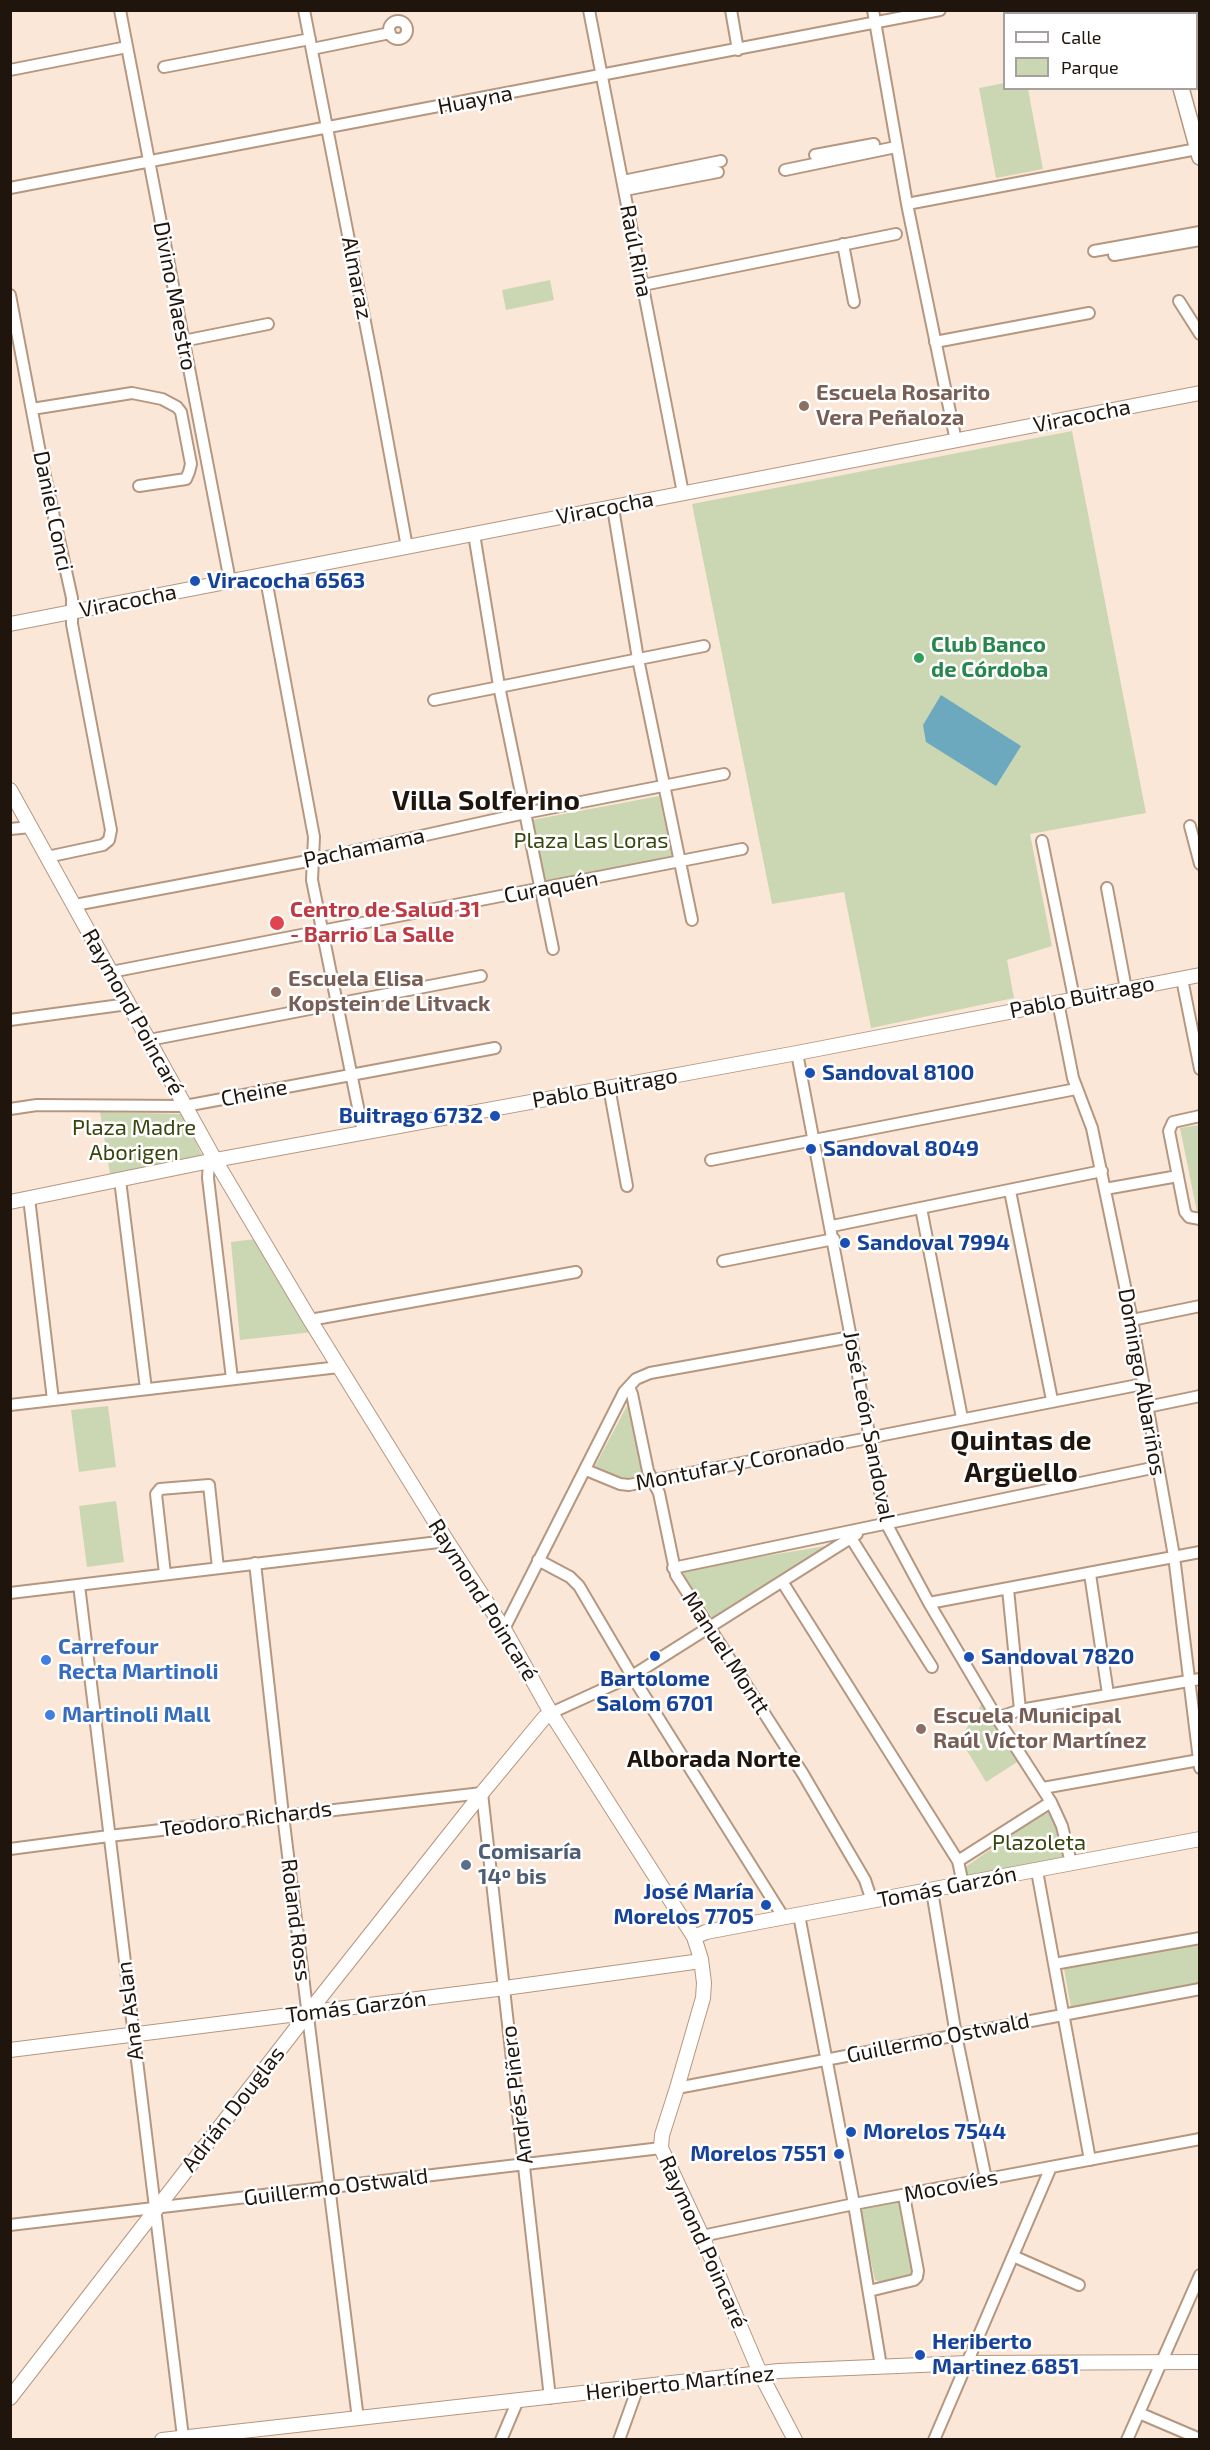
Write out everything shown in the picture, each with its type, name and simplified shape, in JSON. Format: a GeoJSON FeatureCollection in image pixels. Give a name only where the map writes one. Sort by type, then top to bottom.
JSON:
{"type":"FeatureCollection","features":[{"type":"Feature","properties":{"kind":"main road"},"geometry":{"type":"LineString","coordinates":[[1182,90],[1198,153]]}},
{"type":"Feature","properties":{"kind":"street","name":"Divino Maestro"},"geometry":{"type":"LineString","coordinates":[[120,10],[230,581]]}},
{"type":"Feature","properties":{"kind":"street","name":"Almaraz"},"geometry":{"type":"LineString","coordinates":[[304,10],[406,547]]}},
{"type":"Feature","properties":{"kind":"street","name":"Raúl Rina"},"geometry":{"type":"LineString","coordinates":[[589,10],[683,492]]}},
{"type":"Feature","properties":{"kind":"street"},"geometry":{"type":"LineString","coordinates":[[731,10],[738,50]]}},
{"type":"Feature","properties":{"kind":"street"},"geometry":{"type":"LineString","coordinates":[[873,10],[895,143],[956,441]]}},
{"type":"Feature","properties":{"kind":"street","name":"Huayna"},"geometry":{"type":"LineString","coordinates":[[10,188],[940,10]]}},
{"type":"Feature","properties":{"kind":"street"},"geometry":{"type":"LineString","coordinates":[[164,67],[390,33]]}},
{"type":"Feature","properties":{"kind":"street"},"geometry":{"type":"LineString","coordinates":[[10,70],[127,47]]}},
{"type":"Feature","properties":{"kind":"street"},"geometry":{"type":"LineString","coordinates":[[815,155],[895,143]]}},
{"type":"Feature","properties":{"kind":"street"},"geometry":{"type":"LineString","coordinates":[[785,170],[895,143]]}},
{"type":"Feature","properties":{"kind":"street"},"geometry":{"type":"LineString","coordinates":[[907,204],[1198,153]]}},
{"type":"Feature","properties":{"kind":"street"},"geometry":{"type":"LineString","coordinates":[[624,186],[719,166]]}},
{"type":"Feature","properties":{"kind":"street"},"geometry":{"type":"LineString","coordinates":[[1094,251],[1200,232]]}},
{"type":"Feature","properties":{"kind":"street"},"geometry":{"type":"LineString","coordinates":[[643,285],[896,234]]}},
{"type":"Feature","properties":{"kind":"street"},"geometry":{"type":"LineString","coordinates":[[1114,255],[1200,240]]}},
{"type":"Feature","properties":{"kind":"street"},"geometry":{"type":"LineString","coordinates":[[843,244],[854,302]]}},
{"type":"Feature","properties":{"kind":"street","name":"Daniel Conci"},"geometry":{"type":"LineString","coordinates":[[10,295],[72,598],[72,612],[111,837],[103,845],[47,857]]}},
{"type":"Feature","properties":{"kind":"street"},"geometry":{"type":"LineString","coordinates":[[1179,301],[1200,334]]}},
{"type":"Feature","properties":{"kind":"street"},"geometry":{"type":"LineString","coordinates":[[935,342],[1089,313]]}},
{"type":"Feature","properties":{"kind":"street"},"geometry":{"type":"LineString","coordinates":[[183,341],[268,324]]}},
{"type":"Feature","properties":{"kind":"street"},"geometry":{"type":"LineString","coordinates":[[32,409],[132,393],[155,397],[177,407],[181,412],[190,464],[186,479],[140,486]]}},
{"type":"Feature","properties":{"kind":"street","name":"Viracocha"},"geometry":{"type":"LineString","coordinates":[[10,624],[1200,393]]}},
{"type":"Feature","properties":{"kind":"street"},"geometry":{"type":"LineString","coordinates":[[613,508],[638,659],[692,920]]}},
{"type":"Feature","properties":{"kind":"street"},"geometry":{"type":"LineString","coordinates":[[474,534],[499,686],[553,949]]}},
{"type":"Feature","properties":{"kind":"street"},"geometry":{"type":"LineString","coordinates":[[265,574],[314,837],[312,880],[363,1132]]}},
{"type":"Feature","properties":{"kind":"street"},"geometry":{"type":"LineString","coordinates":[[434,700],[704,646]]}},
{"type":"Feature","properties":{"kind":"street","name":"Pachamama"},"geometry":{"type":"LineString","coordinates":[[75,905],[313,860],[525,813],[724,774]]}},
{"type":"Feature","properties":{"kind":"street","name":"Raymond Poincaré"},"geometry":{"type":"LineString","coordinates":[[10,790],[185,1106],[212,1161],[504,1629],[551,1713],[694,1937],[701,1961],[704,1983],[703,1998],[662,2135],[661,2148],[702,2236],[760,2373],[795,2439]]}},
{"type":"Feature","properties":{"kind":"street"},"geometry":{"type":"LineString","coordinates":[[10,829],[30,826]]}},
{"type":"Feature","properties":{"kind":"street"},"geometry":{"type":"LineString","coordinates":[[1190,826],[1200,864]]}},
{"type":"Feature","properties":{"kind":"street"},"geometry":{"type":"LineString","coordinates":[[1042,840],[1074,998]]}},
{"type":"Feature","properties":{"kind":"street","name":"Curaquén"},"geometry":{"type":"LineString","coordinates":[[111,972],[742,849]]}},
{"type":"Feature","properties":{"kind":"street"},"geometry":{"type":"LineString","coordinates":[[1107,888],[1126,989]]}},
{"type":"Feature","properties":{"kind":"street","name":"Pablo Buitrago"},"geometry":{"type":"LineString","coordinates":[[10,1202],[363,1132],[797,1053],[1200,975]]}},
{"type":"Feature","properties":{"kind":"street"},"geometry":{"type":"LineString","coordinates":[[149,1040],[481,976]]}},
{"type":"Feature","properties":{"kind":"street"},"geometry":{"type":"LineString","coordinates":[[1182,979],[1200,1069]]}},
{"type":"Feature","properties":{"kind":"street","name":"Domingo Albariños"},"geometry":{"type":"LineString","coordinates":[[1058,1002],[1076,1089],[1089,1119],[1102,1172],[1143,1384],[1194,1680],[1199,1764]]}},
{"type":"Feature","properties":{"kind":"street"},"geometry":{"type":"LineString","coordinates":[[10,1020],[128,1004]]}},
{"type":"Feature","properties":{"kind":"street","name":"Cheine"},"geometry":{"type":"LineString","coordinates":[[10,1108],[49,1105],[185,1106],[495,1048]]}},
{"type":"Feature","properties":{"kind":"street","name":"José León Sandoval"},"geometry":{"type":"LineString","coordinates":[[797,1053],[832,1226],[886,1523],[929,1603],[997,1718],[1051,1802],[1062,1826],[1071,1863]]}},
{"type":"Feature","properties":{"kind":"street"},"geometry":{"type":"LineString","coordinates":[[609,1087],[627,1186]]}},
{"type":"Feature","properties":{"kind":"street"},"geometry":{"type":"LineString","coordinates":[[711,1160],[1076,1089]]}},
{"type":"Feature","properties":{"kind":"street"},"geometry":{"type":"LineString","coordinates":[[1194,1218],[1185,1212],[1169,1131],[1173,1122],[1200,1116]]}},
{"type":"Feature","properties":{"kind":"street"},"geometry":{"type":"LineString","coordinates":[[212,1161],[208,1178],[232,1379]]}},
{"type":"Feature","properties":{"kind":"street"},"geometry":{"type":"LineString","coordinates":[[832,1226],[1102,1172]]}},
{"type":"Feature","properties":{"kind":"street"},"geometry":{"type":"LineString","coordinates":[[1105,1190],[1178,1176]]}},
{"type":"Feature","properties":{"kind":"street"},"geometry":{"type":"LineString","coordinates":[[120,1180],[146,1389]]}},
{"type":"Feature","properties":{"kind":"street"},"geometry":{"type":"LineString","coordinates":[[1010,1191],[1052,1401]]}},
{"type":"Feature","properties":{"kind":"street"},"geometry":{"type":"LineString","coordinates":[[29,1198],[53,1400]]}},
{"type":"Feature","properties":{"kind":"street"},"geometry":{"type":"LineString","coordinates":[[921,1208],[962,1418]]}},
{"type":"Feature","properties":{"kind":"street"},"geometry":{"type":"LineString","coordinates":[[723,1261],[834,1239]]}},
{"type":"Feature","properties":{"kind":"street"},"geometry":{"type":"LineString","coordinates":[[310,1320],[576,1272]]}},
{"type":"Feature","properties":{"kind":"street"},"geometry":{"type":"LineString","coordinates":[[1131,1320],[1200,1306]]}},
{"type":"Feature","properties":{"kind":"street"},"geometry":{"type":"LineString","coordinates":[[504,1629],[629,1386],[636,1379],[650,1373],[851,1337]]}},
{"type":"Feature","properties":{"kind":"street"},"geometry":{"type":"LineString","coordinates":[[10,1405],[339,1367]]}},
{"type":"Feature","properties":{"kind":"street","name":"Montufar y Coronado"},"geometry":{"type":"LineString","coordinates":[[586,1470],[620,1484],[629,1485],[1143,1384]]}},
{"type":"Feature","properties":{"kind":"street","name":"Manuel Montt"},"geometry":{"type":"LineString","coordinates":[[629,1386],[648,1472],[659,1493],[673,1568],[803,1774],[865,1880],[872,1901]]}},
{"type":"Feature","properties":{"kind":"street"},"geometry":{"type":"LineString","coordinates":[[1147,1407],[1200,1396]]}},
{"type":"Feature","properties":{"kind":"street"},"geometry":{"type":"LineString","coordinates":[[673,1568],[1157,1467]]}},
{"type":"Feature","properties":{"kind":"street"},"geometry":{"type":"LineString","coordinates":[[165,1574],[156,1494],[160,1489],[209,1485],[218,1568]]}},
{"type":"Feature","properties":{"kind":"street"},"geometry":{"type":"LineString","coordinates":[[551,1713],[632,1676],[783,1583],[863,1530]]}},
{"type":"Feature","properties":{"kind":"street"},"geometry":{"type":"LineString","coordinates":[[850,1538],[932,1666]]}},
{"type":"Feature","properties":{"kind":"street"},"geometry":{"type":"LineString","coordinates":[[10,1593],[447,1541]]}},
{"type":"Feature","properties":{"kind":"street"},"geometry":{"type":"LineString","coordinates":[[929,1603],[1200,1552]]}},
{"type":"Feature","properties":{"kind":"street"},"geometry":{"type":"LineString","coordinates":[[538,1560],[575,1581],[784,1918]]}},
{"type":"Feature","properties":{"kind":"street","name":"Roland Ross"},"geometry":{"type":"LineString","coordinates":[[255,1563],[283,1815],[358,2419]]}},
{"type":"Feature","properties":{"kind":"street"},"geometry":{"type":"LineString","coordinates":[[1090,1574],[1108,1694]]}},
{"type":"Feature","properties":{"kind":"street"},"geometry":{"type":"LineString","coordinates":[[783,1583],[958,1861],[963,1884]]}},
{"type":"Feature","properties":{"kind":"street","name":"Ana Aslan"},"geometry":{"type":"LineString","coordinates":[[79,1586],[132,2036],[183,2437]]}},
{"type":"Feature","properties":{"kind":"street"},"geometry":{"type":"LineString","coordinates":[[1008,1589],[1020,1710]]}},
{"type":"Feature","properties":{"kind":"street"},"geometry":{"type":"LineString","coordinates":[[997,1718],[1020,1710],[1194,1680]]}},
{"type":"Feature","properties":{"kind":"street","name":"Adrián Douglas"},"geometry":{"type":"LineString","coordinates":[[10,2398],[154,2209],[308,2013],[482,1793],[544,1718],[551,1713]]}},
{"type":"Feature","properties":{"kind":"street"},"geometry":{"type":"LineString","coordinates":[[1043,1788],[1199,1764]]}},
{"type":"Feature","properties":{"kind":"street","name":"Teodoro Richards"},"geometry":{"type":"LineString","coordinates":[[10,1849],[482,1793]]}},
{"type":"Feature","properties":{"kind":"street","name":"Andrés Piñero"},"geometry":{"type":"LineString","coordinates":[[482,1793],[550,2398]]}},
{"type":"Feature","properties":{"kind":"street"},"geometry":{"type":"LineString","coordinates":[[958,1861],[1051,1802]]}},
{"type":"Feature","properties":{"kind":"street","name":"Tomás Garzón"},"geometry":{"type":"LineString","coordinates":[[694,1937],[706,1932],[1200,1839]]}},
{"type":"Feature","properties":{"kind":"street"},"geometry":{"type":"LineString","coordinates":[[1036,1871],[1090,2160]]}},
{"type":"Feature","properties":{"kind":"street"},"geometry":{"type":"LineString","coordinates":[[932,1891],[956,2035],[986,2179]]}},
{"type":"Feature","properties":{"kind":"street"},"geometry":{"type":"LineString","coordinates":[[800,1915],[854,2204],[881,2366]]}},
{"type":"Feature","properties":{"kind":"street"},"geometry":{"type":"LineString","coordinates":[[1054,1964],[1200,1938]]}},
{"type":"Feature","properties":{"kind":"street","name":"Tomás Garzón"},"geometry":{"type":"LineString","coordinates":[[10,2050],[701,1961]]}},
{"type":"Feature","properties":{"kind":"street","name":"Guillermo Ostwald"},"geometry":{"type":"LineString","coordinates":[[677,2088],[1200,1989]]}},
{"type":"Feature","properties":{"kind":"street","name":"Mocovíes"},"geometry":{"type":"LineString","coordinates":[[702,2236],[854,2204],[1200,2139]]}},
{"type":"Feature","properties":{"kind":"street","name":"Guillermo Ostwald"},"geometry":{"type":"LineString","coordinates":[[10,2225],[661,2148]]}},
{"type":"Feature","properties":{"kind":"street"},"geometry":{"type":"LineString","coordinates":[[934,2439],[1051,2167]]}},
{"type":"Feature","properties":{"kind":"street"},"geometry":{"type":"LineString","coordinates":[[869,2291],[914,2280],[917,2277],[918,2271],[904,2196]]}},
{"type":"Feature","properties":{"kind":"street"},"geometry":{"type":"LineString","coordinates":[[1013,2256],[1079,2285]]}},
{"type":"Feature","properties":{"kind":"street"},"geometry":{"type":"LineString","coordinates":[[1127,2439],[1200,2275]]}},
{"type":"Feature","properties":{"kind":"street","name":"Heriberto Martínez"},"geometry":{"type":"LineString","coordinates":[[162,2439],[550,2398],[760,2373],[968,2363],[1200,2362]]}},
{"type":"Feature","properties":{"kind":"street"},"geometry":{"type":"LineString","coordinates":[[619,2439],[638,2387]]}},
{"type":"Feature","properties":{"kind":"street"},"geometry":{"type":"LineString","coordinates":[[501,2439],[518,2400]]}},
{"type":"Feature","properties":{"kind":"street"},"geometry":{"type":"LineString","coordinates":[[1139,2413],[1200,2439]]}},
{"type":"Feature","properties":{"kind":"green space"},"geometry":{"type":"Polygon","coordinates":[[[1003,83],[1003,90],[1028,90],[1043,169],[996,178],[979,88],[1003,83]]]}},
{"type":"Feature","properties":{"kind":"green space"},"geometry":{"type":"Polygon","coordinates":[[[550,280],[554,300],[506,310],[502,290],[550,280]]]}},
{"type":"Feature","properties":{"kind":"green space","name":"Club Banco de Córdoba"},"geometry":{"type":"Polygon","coordinates":[[[1072,431],[1146,813],[1030,834],[1052,946],[1007,960],[1014,998],[871,1028],[844,892],[772,904],[692,504],[1072,431]]]}},
{"type":"Feature","properties":{"kind":"green space","name":"Plaza Las Loras"},"geometry":{"type":"Polygon","coordinates":[[[659,796],[672,858],[546,883],[532,820],[659,796]]]}},
{"type":"Feature","properties":{"kind":"green space","name":"Plaza Madre Aborigen"},"geometry":{"type":"Polygon","coordinates":[[[100,1112],[182,1114],[203,1157],[110,1174],[100,1112]]]}},
{"type":"Feature","properties":{"kind":"green space"},"geometry":{"type":"Polygon","coordinates":[[[1199,1125],[1200,1211],[1197,1212],[1180,1128],[1199,1125]]]}},
{"type":"Feature","properties":{"kind":"green space"},"geometry":{"type":"Polygon","coordinates":[[[256,1239],[313,1332],[240,1340],[231,1242],[256,1239]]]}},
{"type":"Feature","properties":{"kind":"green space"},"geometry":{"type":"Polygon","coordinates":[[[628,1404],[642,1472],[636,1478],[624,1480],[595,1466],[628,1404]]]}},
{"type":"Feature","properties":{"kind":"green space"},"geometry":{"type":"Polygon","coordinates":[[[108,1406],[116,1467],[79,1472],[71,1410],[108,1406]]]}},
{"type":"Feature","properties":{"kind":"green space"},"geometry":{"type":"Polygon","coordinates":[[[116,1501],[124,1562],[87,1567],[79,1506],[116,1501]]]}},
{"type":"Feature","properties":{"kind":"green space"},"geometry":{"type":"Polygon","coordinates":[[[828,1547],[714,1620],[683,1574],[686,1569],[828,1547]]]}},
{"type":"Feature","properties":{"kind":"green space"},"geometry":{"type":"Polygon","coordinates":[[[986,1697],[1022,1759],[986,1782],[960,1739],[986,1697]]]}},
{"type":"Feature","properties":{"kind":"green space","name":"Plazoleta"},"geometry":{"type":"Polygon","coordinates":[[[1049,1809],[1067,1860],[967,1881],[964,1868],[1049,1809]]]}},
{"type":"Feature","properties":{"kind":"green space"},"geometry":{"type":"Polygon","coordinates":[[[1199,1944],[1199,1984],[1071,2008],[1064,1969],[1199,1944]]]}},
{"type":"Feature","properties":{"kind":"green space"},"geometry":{"type":"Polygon","coordinates":[[[900,2202],[915,2271],[910,2275],[882,2283],[875,2280],[860,2210],[900,2202]]]}},
{"type":"Feature","properties":{"kind":"water"},"geometry":{"type":"Polygon","coordinates":[[[941,695],[1021,746],[996,786],[926,742],[923,725],[941,695]]]}},
{"type":"Feature","properties":{"kind":"railway"},"geometry":{"type":"LineString","coordinates":[[1198,25],[1200,30]]}},
{"type":"Feature","properties":{"kind":"place","name":"Escuela Rosarito Vera Peñaloza"},"geometry":{"type":"Point","coordinates":[804,406]}},
{"type":"Feature","properties":{"kind":"place","name":"Viracocha 6563"},"geometry":{"type":"Point","coordinates":[195,581]}},
{"type":"Feature","properties":{"kind":"place","name":"Club Banco de Córdoba"},"geometry":{"type":"Point","coordinates":[919,658]}},
{"type":"Feature","properties":{"kind":"place","name":"Centro de Salud 31 - Barrio La Salle"},"geometry":{"type":"Point","coordinates":[277,923]}},
{"type":"Feature","properties":{"kind":"place","name":"Escuela Elisa Kopstein de Litvack"},"geometry":{"type":"Point","coordinates":[276,992]}},
{"type":"Feature","properties":{"kind":"place","name":"Sandoval 8100"},"geometry":{"type":"Point","coordinates":[810,1073]}},
{"type":"Feature","properties":{"kind":"place","name":"Buitrago 6732"},"geometry":{"type":"Point","coordinates":[495,1116]}},
{"type":"Feature","properties":{"kind":"place","name":"Sandoval 8049"},"geometry":{"type":"Point","coordinates":[811,1149]}},
{"type":"Feature","properties":{"kind":"place","name":"Sandoval 7994"},"geometry":{"type":"Point","coordinates":[845,1243]}},
{"type":"Feature","properties":{"kind":"place","name":"Bartolome Salom 6701"},"geometry":{"type":"Point","coordinates":[655,1656]}},
{"type":"Feature","properties":{"kind":"place","name":"Sandoval 7820"},"geometry":{"type":"Point","coordinates":[969,1657]}},
{"type":"Feature","properties":{"kind":"place","name":"Carrefour Recta Martinoli"},"geometry":{"type":"Point","coordinates":[46,1660]}},
{"type":"Feature","properties":{"kind":"place","name":"Martinoli Mall"},"geometry":{"type":"Point","coordinates":[50,1715]}},
{"type":"Feature","properties":{"kind":"place","name":"Escuela Municipal Raúl Víctor Martínez"},"geometry":{"type":"Point","coordinates":[921,1729]}},
{"type":"Feature","properties":{"kind":"place","name":"Comisaría 14º bis"},"geometry":{"type":"Point","coordinates":[466,1865]}},
{"type":"Feature","properties":{"kind":"place","name":"José María Morelos 7705"},"geometry":{"type":"Point","coordinates":[766,1905]}},
{"type":"Feature","properties":{"kind":"place","name":"Morelos 7544"},"geometry":{"type":"Point","coordinates":[851,2132]}},
{"type":"Feature","properties":{"kind":"place","name":"Morelos 7551"},"geometry":{"type":"Point","coordinates":[839,2154]}},
{"type":"Feature","properties":{"kind":"place","name":"Heriberto Martinez 6851"},"geometry":{"type":"Point","coordinates":[920,2355]}},
{"type":"Feature","properties":{"kind":"district","name":"Villa Solferino"},"geometry":{"type":"Point","coordinates":[486,801]}},
{"type":"Feature","properties":{"kind":"district","name":"Quintas de Argüello"},"geometry":{"type":"Point","coordinates":[1021,1457]}},
{"type":"Feature","properties":{"kind":"district","name":"Alborada Norte"},"geometry":{"type":"Point","coordinates":[714,1759]}}]}
